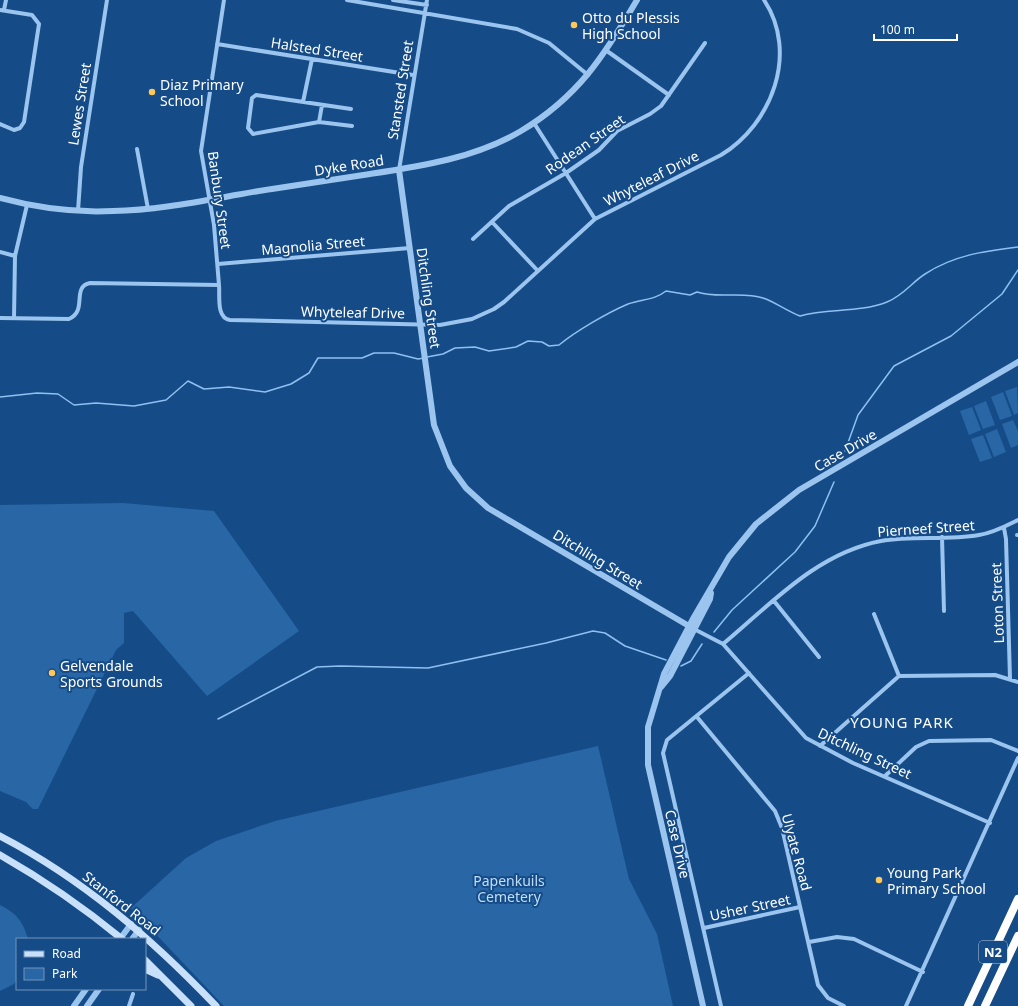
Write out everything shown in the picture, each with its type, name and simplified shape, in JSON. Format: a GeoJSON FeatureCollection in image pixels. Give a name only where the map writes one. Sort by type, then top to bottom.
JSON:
{"type":"FeatureCollection","features":[{"type":"Feature","properties":{"kind":"highway","name":"N2"},"geometry":{"type":"LineString","coordinates":[[968,1006],[1018,899]]}},
{"type":"Feature","properties":{"kind":"highway","name":"N2"},"geometry":{"type":"LineString","coordinates":[[985,1006],[1018,936]]}},
{"type":"Feature","properties":{"kind":"main road","name":"Stanford Road"},"geometry":{"type":"LineString","coordinates":[[0,836],[86,888],[139,930],[216,1006]]}},
{"type":"Feature","properties":{"kind":"main road","name":"Stanford Road"},"geometry":{"type":"LineString","coordinates":[[0,855],[50,885],[79,905],[120,938]]}},
{"type":"Feature","properties":{"kind":"main road"},"geometry":{"type":"LineString","coordinates":[[146,961],[191,1006]]}},
{"type":"Feature","properties":{"kind":"main road"},"geometry":{"type":"LineString","coordinates":[[146,970],[166,980]]}},
{"type":"Feature","properties":{"kind":"street"},"geometry":{"type":"LineString","coordinates":[[0,124],[14,130],[20,128],[24,122],[39,28],[38,21],[32,15],[2,10],[6,0]]}},
{"type":"Feature","properties":{"kind":"street","name":"Lewes Street"},"geometry":{"type":"LineString","coordinates":[[78,211],[81,167],[107,0]]}},
{"type":"Feature","properties":{"kind":"street","name":"Banbury Street"},"geometry":{"type":"LineString","coordinates":[[219,285],[214,225],[201,158],[224,0]]}},
{"type":"Feature","properties":{"kind":"street"},"geometry":{"type":"LineString","coordinates":[[346,0],[509,27],[531,33],[549,43],[588,76]]}},
{"type":"Feature","properties":{"kind":"street"},"geometry":{"type":"LineString","coordinates":[[393,0],[427,5]]}},
{"type":"Feature","properties":{"kind":"street","name":"Stansted Street"},"geometry":{"type":"LineString","coordinates":[[399,170],[413,75],[427,0]]}},
{"type":"Feature","properties":{"kind":"street","name":"Dyke Road"},"geometry":{"type":"LineString","coordinates":[[0,198],[27,205],[78,211],[148,209],[399,170],[469,154],[499,143],[534,123],[557,106],[588,76],[607,51],[637,0]]}},
{"type":"Feature","properties":{"kind":"street","name":"Whyteleaf Drive"},"geometry":{"type":"LineString","coordinates":[[219,285],[220,312],[227,320],[421,324],[461,322],[483,314],[504,302],[595,219],[721,155],[738,143],[757,124],[772,97],[780,57],[776,25],[764,0]]}},
{"type":"Feature","properties":{"kind":"street","name":"Rodean Street"},"geometry":{"type":"LineString","coordinates":[[473,239],[509,206],[566,173],[599,150],[617,131],[656,110],[669,95],[705,43]]}},
{"type":"Feature","properties":{"kind":"street","name":"Halsted Street"},"geometry":{"type":"LineString","coordinates":[[217,44],[413,75]]}},
{"type":"Feature","properties":{"kind":"street"},"geometry":{"type":"LineString","coordinates":[[607,51],[669,95]]}},
{"type":"Feature","properties":{"kind":"street"},"geometry":{"type":"LineString","coordinates":[[303,102],[312,59]]}},
{"type":"Feature","properties":{"kind":"street"},"geometry":{"type":"LineString","coordinates":[[351,109],[254,95],[248,128],[250,132],[255,134],[319,122],[352,126]]}},
{"type":"Feature","properties":{"kind":"street"},"geometry":{"type":"LineString","coordinates":[[319,122],[322,105]]}},
{"type":"Feature","properties":{"kind":"street"},"geometry":{"type":"LineString","coordinates":[[534,123],[595,219]]}},
{"type":"Feature","properties":{"kind":"street"},"geometry":{"type":"LineString","coordinates":[[137,149],[148,209]]}},
{"type":"Feature","properties":{"kind":"street","name":"Ditchling Street"},"geometry":{"type":"LineString","coordinates":[[399,170],[425,349],[432,412],[438,439],[450,466],[466,488],[488,508],[692,628],[723,644],[806,738],[820,746],[990,823]]}},
{"type":"Feature","properties":{"kind":"street"},"geometry":{"type":"LineString","coordinates":[[14,318],[15,256],[27,205]]}},
{"type":"Feature","properties":{"kind":"street"},"geometry":{"type":"LineString","coordinates":[[492,222],[538,271]]}},
{"type":"Feature","properties":{"kind":"street","name":"Magnolia Street"},"geometry":{"type":"LineString","coordinates":[[218,264],[410,248]]}},
{"type":"Feature","properties":{"kind":"street"},"geometry":{"type":"LineString","coordinates":[[0,252],[15,256]]}},
{"type":"Feature","properties":{"kind":"street"},"geometry":{"type":"LineString","coordinates":[[0,318],[64,320],[71,318],[78,311],[81,289],[87,284],[219,285]]}},
{"type":"Feature","properties":{"kind":"street","name":"Case Drive"},"geometry":{"type":"LineString","coordinates":[[703,1006],[648,770],[648,727],[668,667],[692,628],[730,558],[745,536],[764,516],[784,500],[1018,363]]}},
{"type":"Feature","properties":{"kind":"street","name":"Pierneef Street"},"geometry":{"type":"LineString","coordinates":[[723,644],[807,573],[847,551],[882,541],[977,536],[1004,528],[1018,520]]}},
{"type":"Feature","properties":{"kind":"street","name":"Loton Street"},"geometry":{"type":"LineString","coordinates":[[1004,528],[1006,539],[1010,679]]}},
{"type":"Feature","properties":{"kind":"street"},"geometry":{"type":"LineString","coordinates":[[942,537],[944,611]]}},
{"type":"Feature","properties":{"kind":"street"},"geometry":{"type":"LineString","coordinates":[[774,601],[819,657]]}},
{"type":"Feature","properties":{"kind":"street"},"geometry":{"type":"LineString","coordinates":[[874,614],[899,676]]}},
{"type":"Feature","properties":{"kind":"street"},"geometry":{"type":"LineString","coordinates":[[721,1006],[704,928],[663,759],[664,748],[668,740],[749,673]]}},
{"type":"Feature","properties":{"kind":"street"},"geometry":{"type":"LineString","coordinates":[[820,746],[899,676],[995,675],[1018,682]]}},
{"type":"Feature","properties":{"kind":"street","name":"Ulyate Road"},"geometry":{"type":"LineString","coordinates":[[697,716],[775,811],[782,828],[818,986],[828,998],[844,1006]]}},
{"type":"Feature","properties":{"kind":"street"},"geometry":{"type":"LineString","coordinates":[[885,776],[916,747],[929,741],[991,740],[1018,751]]}},
{"type":"Feature","properties":{"kind":"street"},"geometry":{"type":"LineString","coordinates":[[906,1006],[923,972],[1018,758]]}},
{"type":"Feature","properties":{"kind":"street","name":"Usher Street"},"geometry":{"type":"LineString","coordinates":[[704,928],[800,907]]}},
{"type":"Feature","properties":{"kind":"street"},"geometry":{"type":"LineString","coordinates":[[122,938],[131,924]]}},
{"type":"Feature","properties":{"kind":"street"},"geometry":{"type":"LineString","coordinates":[[133,938],[139,930]]}},
{"type":"Feature","properties":{"kind":"street"},"geometry":{"type":"LineString","coordinates":[[809,942],[837,937],[854,939],[923,972]]}},
{"type":"Feature","properties":{"kind":"street"},"geometry":{"type":"LineString","coordinates":[[74,1006],[85,990]]}},
{"type":"Feature","properties":{"kind":"street"},"geometry":{"type":"LineString","coordinates":[[87,1006],[98,990]]}},
{"type":"Feature","properties":{"kind":"street"},"geometry":{"type":"LineString","coordinates":[[128,1006],[133,994]]}},
{"type":"Feature","properties":{"kind":"green space"},"geometry":{"type":"Polygon","coordinates":[[[1017,387],[1018,413],[1014,415],[1005,391],[1017,387]]]}},
{"type":"Feature","properties":{"kind":"green space"},"geometry":{"type":"Polygon","coordinates":[[[1003,392],[1012,416],[1000,420],[991,397],[1003,392]]]}},
{"type":"Feature","properties":{"kind":"green space"},"geometry":{"type":"Polygon","coordinates":[[[986,401],[995,425],[983,429],[974,406],[986,401]]]}},
{"type":"Feature","properties":{"kind":"green space"},"geometry":{"type":"Polygon","coordinates":[[[972,407],[981,430],[969,435],[960,411],[972,407]]]}},
{"type":"Feature","properties":{"kind":"green space"},"geometry":{"type":"Polygon","coordinates":[[[1013,420],[1018,431],[1018,445],[1011,448],[1002,424],[1013,420]]]}},
{"type":"Feature","properties":{"kind":"green space"},"geometry":{"type":"Polygon","coordinates":[[[997,429],[1006,452],[994,457],[985,434],[997,429]]]}},
{"type":"Feature","properties":{"kind":"green space"},"geometry":{"type":"Polygon","coordinates":[[[983,435],[992,458],[980,462],[971,439],[983,435]]]}},
{"type":"Feature","properties":{"kind":"green space","name":"Gelvendale Sports Grounds"},"geometry":{"type":"Polygon","coordinates":[[[123,503],[214,511],[299,631],[207,696],[133,611],[124,613],[124,643],[116,650],[38,809],[33,809],[26,802],[0,791],[0,505],[123,503]]]}},
{"type":"Feature","properties":{"kind":"green space","name":"Papenkuils Cemetery"},"geometry":{"type":"Polygon","coordinates":[[[598,746],[629,879],[657,934],[673,1006],[224,1006],[131,908],[186,858],[216,841],[275,821],[598,746]]]}},
{"type":"Feature","properties":{"kind":"green space"},"geometry":{"type":"Polygon","coordinates":[[[0,905],[18,918],[24,927],[28,938],[16,938],[16,981],[14,984],[0,991],[0,905]]]}},
{"type":"Feature","properties":{"kind":"waterway"},"geometry":{"type":"LineString","coordinates":[[427,357],[443,354],[455,348],[475,347],[489,351],[516,347],[528,341],[542,342],[549,346],[559,345],[583,328],[611,312],[633,302],[653,298],[666,291],[690,295],[697,292],[713,295],[755,296],[768,300],[800,316],[821,312],[866,308],[893,299],[925,274],[947,262],[982,252],[1018,247]]}},
{"type":"Feature","properties":{"kind":"waterway"},"geometry":{"type":"LineString","coordinates":[[845,451],[858,415],[894,366],[951,336],[1002,294],[1018,270]]}},
{"type":"Feature","properties":{"kind":"waterway"},"geometry":{"type":"LineString","coordinates":[[0,397],[37,393],[58,394],[74,405],[96,403],[134,406],[166,400],[188,381],[204,389],[229,387],[265,392],[291,384],[309,373],[318,358],[362,358],[374,353],[394,353],[418,359],[424,358]]}},
{"type":"Feature","properties":{"kind":"waterway"},"geometry":{"type":"LineString","coordinates":[[714,632],[732,610],[795,552],[815,526],[834,482]]}},
{"type":"Feature","properties":{"kind":"waterway"},"geometry":{"type":"LineString","coordinates":[[218,719],[317,667],[340,666],[428,668],[546,643],[593,631],[605,633],[625,646],[666,660]]}},
{"type":"Feature","properties":{"kind":"waterway"},"geometry":{"type":"LineString","coordinates":[[681,666],[691,661],[702,644]]}},
{"type":"Feature","properties":{"kind":"place","name":"Otto du Plessis High School"},"geometry":{"type":"Point","coordinates":[574,25]}},
{"type":"Feature","properties":{"kind":"place","name":"Diaz Primary School"},"geometry":{"type":"Point","coordinates":[152,92]}},
{"type":"Feature","properties":{"kind":"place","name":"Gelvendale Sports Grounds"},"geometry":{"type":"Point","coordinates":[52,673]}},
{"type":"Feature","properties":{"kind":"place","name":"Young Park Primary School"},"geometry":{"type":"Point","coordinates":[879,880]}},
{"type":"Feature","properties":{"kind":"district","name":"YOUNG PARK"},"geometry":{"type":"Point","coordinates":[902,722]}}]}
